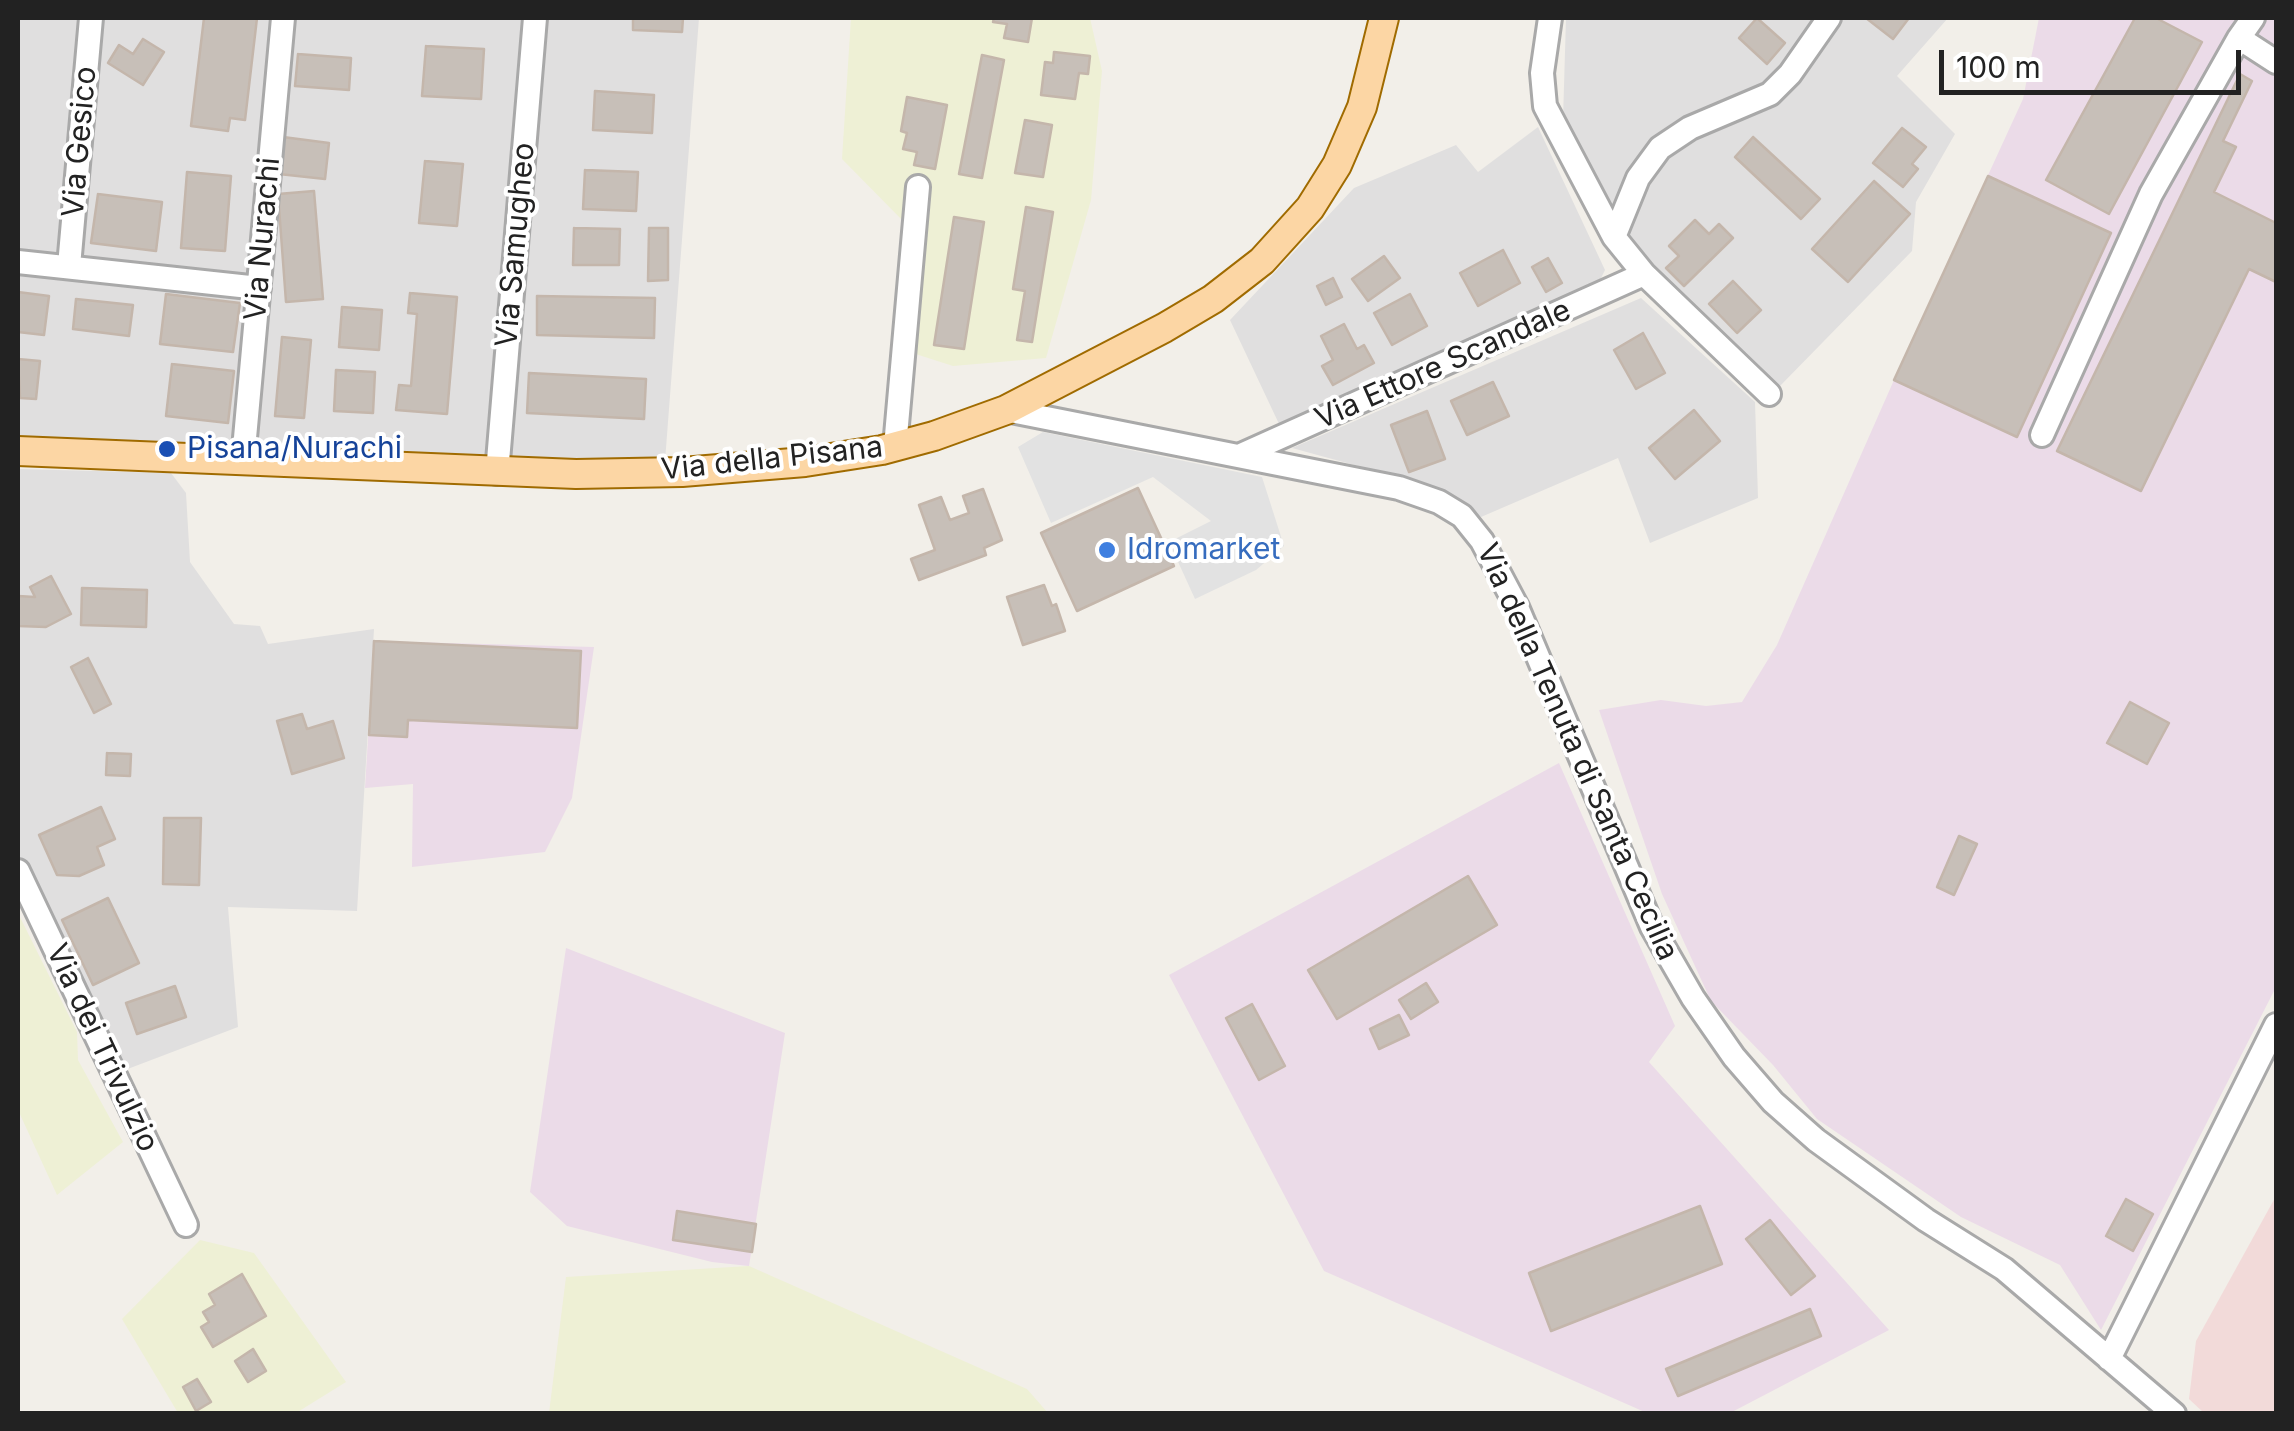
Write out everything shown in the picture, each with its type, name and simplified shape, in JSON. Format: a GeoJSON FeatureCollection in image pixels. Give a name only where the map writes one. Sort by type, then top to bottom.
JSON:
{"type":"FeatureCollection","features":[{"type":"Feature","properties":{"kind":"main road","name":"Via della Pisana"},"geometry":{"type":"LineString","coordinates":[[18,451],[596,474],[805,462],[895,447],[965,426],[1006,410],[1186,316],[1237,282],[1284,240],[1322,191],[1352,135],[1384,18]]}},
{"type":"Feature","properties":{"kind":"street","name":"Via Gesico"},"geometry":{"type":"LineString","coordinates":[[69,266],[91,18]]}},
{"type":"Feature","properties":{"kind":"street","name":"Via Nurachi"},"geometry":{"type":"LineString","coordinates":[[243,460],[283,18]]}},
{"type":"Feature","properties":{"kind":"street","name":"Via Samugheo"},"geometry":{"type":"LineString","coordinates":[[497,472],[534,18]]}},
{"type":"Feature","properties":{"kind":"street"},"geometry":{"type":"LineString","coordinates":[[1550,18],[1542,73],[1545,106],[1614,238],[1644,274],[1769,394]]}},
{"type":"Feature","properties":{"kind":"street"},"geometry":{"type":"LineString","coordinates":[[1614,238],[1638,178],[1654,154],[1682,132],[1770,94],[1794,69],[1829,18]]}},
{"type":"Feature","properties":{"kind":"street"},"geometry":{"type":"LineString","coordinates":[[2042,435],[2151,194],[2253,18]]}},
{"type":"Feature","properties":{"kind":"street"},"geometry":{"type":"LineString","coordinates":[[2240,38],[2276,62]]}},
{"type":"Feature","properties":{"kind":"street"},"geometry":{"type":"LineString","coordinates":[[895,447],[918,186]]}},
{"type":"Feature","properties":{"kind":"street"},"geometry":{"type":"LineString","coordinates":[[18,262],[259,288]]}},
{"type":"Feature","properties":{"kind":"street","name":"Via Ettore Scandale"},"geometry":{"type":"LineString","coordinates":[[1241,455],[1644,274]]}},
{"type":"Feature","properties":{"kind":"street","name":"Via della Tenuta di Santa Cecilia"},"geometry":{"type":"LineString","coordinates":[[1006,410],[1414,492],[1447,506],[1474,528],[1517,607],[1652,927],[1692,998],[1734,1058],[1773,1102],[1816,1140],[1926,1220],[2004,1269],[2174,1414]]}},
{"type":"Feature","properties":{"kind":"street","name":"Via dei Trivulzio"},"geometry":{"type":"LineString","coordinates":[[18,871],[186,1225]]}},
{"type":"Feature","properties":{"kind":"street"},"geometry":{"type":"LineString","coordinates":[[2108,1359],[2276,1025]]}},
{"type":"Feature","properties":{"kind":"shaded area"},"geometry":{"type":"Polygon","coordinates":[[[18,18],[699,18],[665,461],[18,438],[18,18]]]}},
{"type":"Feature","properties":{"kind":"shaded area"},"geometry":{"type":"Polygon","coordinates":[[[1566,18],[1948,18],[1897,76],[1955,134],[1916,202],[1912,251],[1779,387],[1762,377],[1628,244],[1563,120],[1566,18]]]}},
{"type":"Feature","properties":{"kind":"shaded area"},"geometry":{"type":"Polygon","coordinates":[[[2039,18],[2276,18],[2276,987],[2101,1330],[2060,1265],[1961,1217],[1817,1119],[1773,1065],[1711,1001],[1662,894],[1599,710],[1661,700],[1706,706],[1742,702],[1777,645],[2023,99],[2039,18]]]}},
{"type":"Feature","properties":{"kind":"shaded area"},"geometry":{"type":"Polygon","coordinates":[[[1538,127],[1605,270],[1597,286],[1280,426],[1230,320],[1354,188],[1456,145],[1478,172],[1538,127]]]}},
{"type":"Feature","properties":{"kind":"shaded area"},"geometry":{"type":"Polygon","coordinates":[[[1641,298],[1755,402],[1758,498],[1650,543],[1618,458],[1481,517],[1442,489],[1292,448],[1641,298]]]}},
{"type":"Feature","properties":{"kind":"shaded area"},"geometry":{"type":"Polygon","coordinates":[[[1043,432],[1262,477],[1284,546],[1256,570],[1195,599],[1169,542],[1211,521],[1153,477],[1051,523],[1018,447],[1043,432]]]}},
{"type":"Feature","properties":{"kind":"shaded area"},"geometry":{"type":"Polygon","coordinates":[[[18,469],[171,473],[186,493],[190,562],[234,624],[260,626],[268,644],[374,629],[357,911],[228,907],[238,1027],[125,1070],[18,855],[18,469]]]}},
{"type":"Feature","properties":{"kind":"shaded area"},"geometry":{"type":"Polygon","coordinates":[[[374,641],[594,647],[572,798],[545,852],[412,867],[413,784],[365,788],[374,641]]]}},
{"type":"Feature","properties":{"kind":"shaded area"},"geometry":{"type":"Polygon","coordinates":[[[1559,763],[1675,1026],[1649,1062],[1889,1330],[1730,1413],[1647,1413],[1324,1271],[1169,975],[1559,763]]]}},
{"type":"Feature","properties":{"kind":"shaded area"},"geometry":{"type":"Polygon","coordinates":[[[566,948],[785,1033],[749,1266],[712,1262],[567,1226],[530,1192],[566,948]]]}},
{"type":"Feature","properties":{"kind":"shaded area"},"geometry":{"type":"Polygon","coordinates":[[[2276,1196],[2276,1413],[2204,1413],[2189,1399],[2196,1341],[2276,1196]]]}},
{"type":"Feature","properties":{"kind":"green space"},"geometry":{"type":"Polygon","coordinates":[[[851,18],[1090,18],[1102,71],[1091,200],[1046,358],[953,366],[897,348],[906,224],[842,159],[851,18]]]}},
{"type":"Feature","properties":{"kind":"green space"},"geometry":{"type":"Polygon","coordinates":[[[18,913],[77,1032],[78,1060],[123,1142],[57,1195],[18,1110],[18,913]]]}},
{"type":"Feature","properties":{"kind":"green space"},"geometry":{"type":"Polygon","coordinates":[[[200,1240],[254,1253],[346,1382],[296,1413],[178,1413],[122,1319],[200,1240]]]}},
{"type":"Feature","properties":{"kind":"green space"},"geometry":{"type":"Polygon","coordinates":[[[749,1266],[1027,1389],[1048,1413],[549,1413],[566,1277],[749,1266]]]}},
{"type":"Feature","properties":{"kind":"building"},"geometry":{"type":"Polygon","coordinates":[[[204,18],[257,18],[245,120],[230,118],[228,131],[191,126],[204,18]]]}},
{"type":"Feature","properties":{"kind":"building"},"geometry":{"type":"Polygon","coordinates":[[[633,18],[683,18],[682,32],[633,30],[633,18]]]}},
{"type":"Feature","properties":{"kind":"building"},"geometry":{"type":"Polygon","coordinates":[[[994,18],[1032,18],[1028,42],[1004,38],[1007,24],[993,22],[994,18]]]}},
{"type":"Feature","properties":{"kind":"building"},"geometry":{"type":"Polygon","coordinates":[[[1757,18],[1785,43],[1767,64],[1739,38],[1757,18]]]}},
{"type":"Feature","properties":{"kind":"building"},"geometry":{"type":"Polygon","coordinates":[[[1866,18],[1909,18],[1893,39],[1866,18]]]}},
{"type":"Feature","properties":{"kind":"building"},"geometry":{"type":"Polygon","coordinates":[[[2135,18],[2156,18],[2202,42],[2109,214],[2046,180],[2135,18]]]}},
{"type":"Feature","properties":{"kind":"building"},"geometry":{"type":"Polygon","coordinates":[[[143,39],[164,52],[143,85],[108,63],[119,45],[133,54],[143,39]]]}},
{"type":"Feature","properties":{"kind":"building"},"geometry":{"type":"Polygon","coordinates":[[[426,46],[484,49],[481,99],[422,96],[426,46]]]}},
{"type":"Feature","properties":{"kind":"building"},"geometry":{"type":"Polygon","coordinates":[[[1054,52],[1090,56],[1088,74],[1079,73],[1075,99],[1041,95],[1045,62],[1053,63],[1054,52]]]}},
{"type":"Feature","properties":{"kind":"building"},"geometry":{"type":"Polygon","coordinates":[[[298,54],[351,58],[349,90],[295,86],[298,54]]]}},
{"type":"Feature","properties":{"kind":"building"},"geometry":{"type":"Polygon","coordinates":[[[982,55],[1004,60],[982,178],[959,174],[982,55]]]}},
{"type":"Feature","properties":{"kind":"building"},"geometry":{"type":"Polygon","coordinates":[[[2240,74],[2252,81],[2223,141],[2236,147],[2214,192],[2276,223],[2276,282],[2249,269],[2141,491],[2057,451],[2240,74]]]}},
{"type":"Feature","properties":{"kind":"building"},"geometry":{"type":"Polygon","coordinates":[[[595,91],[654,95],[652,133],[593,130],[595,91]]]}},
{"type":"Feature","properties":{"kind":"building"},"geometry":{"type":"Polygon","coordinates":[[[907,97],[947,105],[935,169],[914,165],[917,152],[903,149],[907,133],[901,131],[907,97]]]}},
{"type":"Feature","properties":{"kind":"building"},"geometry":{"type":"Polygon","coordinates":[[[1025,120],[1052,125],[1043,177],[1015,173],[1025,120]]]}},
{"type":"Feature","properties":{"kind":"building"},"geometry":{"type":"Polygon","coordinates":[[[1902,128],[1926,147],[1912,164],[1918,169],[1903,187],[1873,163],[1902,128]]]}},
{"type":"Feature","properties":{"kind":"building"},"geometry":{"type":"Polygon","coordinates":[[[283,137],[329,143],[325,179],[279,174],[283,137]]]}},
{"type":"Feature","properties":{"kind":"building"},"geometry":{"type":"Polygon","coordinates":[[[1753,137],[1820,199],[1801,219],[1735,157],[1753,137]]]}},
{"type":"Feature","properties":{"kind":"building"},"geometry":{"type":"Polygon","coordinates":[[[425,161],[463,164],[457,226],[419,223],[425,161]]]}},
{"type":"Feature","properties":{"kind":"building"},"geometry":{"type":"Polygon","coordinates":[[[585,170],[638,172],[636,211],[583,209],[585,170]]]}},
{"type":"Feature","properties":{"kind":"building"},"geometry":{"type":"Polygon","coordinates":[[[187,172],[231,176],[225,251],[181,248],[187,172]]]}},
{"type":"Feature","properties":{"kind":"building"},"geometry":{"type":"Polygon","coordinates":[[[1988,176],[2111,233],[2017,437],[1894,380],[1988,176]]]}},
{"type":"Feature","properties":{"kind":"building"},"geometry":{"type":"Polygon","coordinates":[[[1874,181],[1910,214],[1848,282],[1812,249],[1874,181]]]}},
{"type":"Feature","properties":{"kind":"building"},"geometry":{"type":"Polygon","coordinates":[[[314,191],[323,299],[286,302],[278,194],[314,191]]]}},
{"type":"Feature","properties":{"kind":"building"},"geometry":{"type":"Polygon","coordinates":[[[98,194],[162,202],[156,251],[91,243],[98,194]]]}},
{"type":"Feature","properties":{"kind":"building"},"geometry":{"type":"Polygon","coordinates":[[[1026,207],[1053,212],[1032,342],[1017,340],[1025,291],[1013,289],[1026,207]]]}},
{"type":"Feature","properties":{"kind":"building"},"geometry":{"type":"Polygon","coordinates":[[[954,217],[984,222],[964,349],[934,345],[954,217]]]}},
{"type":"Feature","properties":{"kind":"building"},"geometry":{"type":"Polygon","coordinates":[[[1695,220],[1709,234],[1719,224],[1733,238],[1684,286],[1666,268],[1679,256],[1669,246],[1695,220]]]}},
{"type":"Feature","properties":{"kind":"building"},"geometry":{"type":"Polygon","coordinates":[[[574,228],[620,229],[619,265],[573,265],[574,228]]]}},
{"type":"Feature","properties":{"kind":"building"},"geometry":{"type":"Polygon","coordinates":[[[649,228],[668,228],[668,280],[648,281],[649,228]]]}},
{"type":"Feature","properties":{"kind":"building"},"geometry":{"type":"Polygon","coordinates":[[[1503,250],[1520,283],[1478,306],[1460,273],[1503,250]]]}},
{"type":"Feature","properties":{"kind":"building"},"geometry":{"type":"Polygon","coordinates":[[[1384,256],[1400,278],[1368,301],[1352,279],[1384,256]]]}},
{"type":"Feature","properties":{"kind":"building"},"geometry":{"type":"Polygon","coordinates":[[[1548,258],[1562,283],[1546,292],[1532,267],[1548,258]]]}},
{"type":"Feature","properties":{"kind":"building"},"geometry":{"type":"Polygon","coordinates":[[[1333,278],[1342,297],[1326,305],[1317,286],[1333,278]]]}},
{"type":"Feature","properties":{"kind":"building"},"geometry":{"type":"Polygon","coordinates":[[[1733,281],[1761,310],[1737,333],[1709,304],[1733,281]]]}},
{"type":"Feature","properties":{"kind":"building"},"geometry":{"type":"Polygon","coordinates":[[[18,292],[49,296],[44,335],[18,332],[18,292]]]}},
{"type":"Feature","properties":{"kind":"building"},"geometry":{"type":"Polygon","coordinates":[[[410,293],[457,297],[447,414],[396,410],[399,385],[411,386],[417,314],[408,313],[410,293]]]}},
{"type":"Feature","properties":{"kind":"building"},"geometry":{"type":"Polygon","coordinates":[[[166,294],[240,303],[233,352],[160,344],[166,294]]]}},
{"type":"Feature","properties":{"kind":"building"},"geometry":{"type":"Polygon","coordinates":[[[1410,294],[1427,326],[1392,345],[1374,313],[1410,294]]]}},
{"type":"Feature","properties":{"kind":"building"},"geometry":{"type":"Polygon","coordinates":[[[537,296],[655,298],[654,338],[537,335],[537,296]]]}},
{"type":"Feature","properties":{"kind":"building"},"geometry":{"type":"Polygon","coordinates":[[[76,299],[133,305],[129,336],[73,329],[76,299]]]}},
{"type":"Feature","properties":{"kind":"building"},"geometry":{"type":"Polygon","coordinates":[[[342,307],[382,310],[379,350],[339,347],[342,307]]]}},
{"type":"Feature","properties":{"kind":"building"},"geometry":{"type":"Polygon","coordinates":[[[1344,324],[1357,349],[1364,345],[1374,363],[1333,385],[1322,366],[1333,360],[1321,336],[1344,324]]]}},
{"type":"Feature","properties":{"kind":"building"},"geometry":{"type":"Polygon","coordinates":[[[1643,333],[1665,373],[1636,389],[1614,350],[1643,333]]]}},
{"type":"Feature","properties":{"kind":"building"},"geometry":{"type":"Polygon","coordinates":[[[282,337],[311,340],[304,418],[275,416],[282,337]]]}},
{"type":"Feature","properties":{"kind":"building"},"geometry":{"type":"Polygon","coordinates":[[[18,359],[40,361],[36,399],[20,398],[18,359]]]}},
{"type":"Feature","properties":{"kind":"building"},"geometry":{"type":"Polygon","coordinates":[[[172,364],[234,371],[228,423],[166,416],[172,364]]]}},
{"type":"Feature","properties":{"kind":"building"},"geometry":{"type":"Polygon","coordinates":[[[336,370],[375,372],[373,413],[334,411],[336,370]]]}},
{"type":"Feature","properties":{"kind":"building"},"geometry":{"type":"Polygon","coordinates":[[[529,373],[646,379],[644,419],[527,413],[529,373]]]}},
{"type":"Feature","properties":{"kind":"building"},"geometry":{"type":"Polygon","coordinates":[[[1493,382],[1509,416],[1467,435],[1451,401],[1493,382]]]}},
{"type":"Feature","properties":{"kind":"building"},"geometry":{"type":"Polygon","coordinates":[[[1694,410],[1720,441],[1675,479],[1649,448],[1694,410]]]}},
{"type":"Feature","properties":{"kind":"building"},"geometry":{"type":"Polygon","coordinates":[[[1427,411],[1445,459],[1409,472],[1391,425],[1427,411]]]}},
{"type":"Feature","properties":{"kind":"building","name":"Idromarket"},"geometry":{"type":"Polygon","coordinates":[[[1138,488],[1174,566],[1077,611],[1041,533],[1138,488]]]}},
{"type":"Feature","properties":{"kind":"building"},"geometry":{"type":"Polygon","coordinates":[[[983,489],[1002,540],[984,548],[986,555],[919,580],[911,559],[935,550],[919,505],[941,497],[950,520],[969,513],[963,496],[983,489]]]}},
{"type":"Feature","properties":{"kind":"building"},"geometry":{"type":"Polygon","coordinates":[[[51,576],[71,614],[46,627],[18,626],[18,596],[35,597],[30,587],[51,576]]]}},
{"type":"Feature","properties":{"kind":"building"},"geometry":{"type":"Polygon","coordinates":[[[1044,585],[1052,606],[1056,604],[1065,631],[1023,645],[1007,597],[1044,585]]]}},
{"type":"Feature","properties":{"kind":"building"},"geometry":{"type":"Polygon","coordinates":[[[82,588],[147,590],[146,627],[81,625],[82,588]]]}},
{"type":"Feature","properties":{"kind":"building"},"geometry":{"type":"Polygon","coordinates":[[[374,641],[581,651],[577,728],[408,720],[407,737],[369,735],[374,641]]]}},
{"type":"Feature","properties":{"kind":"building"},"geometry":{"type":"Polygon","coordinates":[[[88,658],[111,704],[94,713],[71,667],[88,658]]]}},
{"type":"Feature","properties":{"kind":"building"},"geometry":{"type":"Polygon","coordinates":[[[2130,702],[2169,723],[2147,764],[2107,743],[2130,702]]]}},
{"type":"Feature","properties":{"kind":"building"},"geometry":{"type":"Polygon","coordinates":[[[302,714],[307,729],[333,721],[344,758],[292,774],[277,721],[302,714]]]}},
{"type":"Feature","properties":{"kind":"building"},"geometry":{"type":"Polygon","coordinates":[[[107,753],[131,754],[130,776],[106,775],[107,753]]]}},
{"type":"Feature","properties":{"kind":"building"},"geometry":{"type":"Polygon","coordinates":[[[101,807],[115,839],[97,847],[104,865],[79,876],[57,875],[39,835],[101,807]]]}},
{"type":"Feature","properties":{"kind":"building"},"geometry":{"type":"Polygon","coordinates":[[[164,818],[201,818],[199,885],[163,884],[164,818]]]}},
{"type":"Feature","properties":{"kind":"building"},"geometry":{"type":"Polygon","coordinates":[[[1959,836],[1977,844],[1954,895],[1937,887],[1959,836]]]}},
{"type":"Feature","properties":{"kind":"building"},"geometry":{"type":"Polygon","coordinates":[[[1468,876],[1497,925],[1337,1019],[1308,970],[1468,876]]]}},
{"type":"Feature","properties":{"kind":"building"},"geometry":{"type":"Polygon","coordinates":[[[108,898],[139,963],[93,985],[62,920],[108,898]]]}},
{"type":"Feature","properties":{"kind":"building"},"geometry":{"type":"Polygon","coordinates":[[[1426,983],[1438,1002],[1411,1019],[1399,1000],[1426,983]]]}},
{"type":"Feature","properties":{"kind":"building"},"geometry":{"type":"Polygon","coordinates":[[[175,986],[186,1017],[137,1034],[126,1003],[175,986]]]}},
{"type":"Feature","properties":{"kind":"building"},"geometry":{"type":"Polygon","coordinates":[[[1252,1004],[1285,1066],[1259,1080],[1226,1018],[1252,1004]]]}},
{"type":"Feature","properties":{"kind":"building"},"geometry":{"type":"Polygon","coordinates":[[[1399,1015],[1409,1035],[1379,1049],[1370,1029],[1399,1015]]]}},
{"type":"Feature","properties":{"kind":"building"},"geometry":{"type":"Polygon","coordinates":[[[2126,1199],[2153,1214],[2133,1251],[2106,1236],[2126,1199]]]}},
{"type":"Feature","properties":{"kind":"building"},"geometry":{"type":"Polygon","coordinates":[[[1700,1206],[1722,1264],[1551,1331],[1529,1273],[1700,1206]]]}},
{"type":"Feature","properties":{"kind":"building"},"geometry":{"type":"Polygon","coordinates":[[[677,1211],[756,1224],[752,1252],[673,1240],[677,1211]]]}},
{"type":"Feature","properties":{"kind":"building"},"geometry":{"type":"Polygon","coordinates":[[[1770,1220],[1815,1276],[1791,1295],[1746,1239],[1770,1220]]]}},
{"type":"Feature","properties":{"kind":"building"},"geometry":{"type":"Polygon","coordinates":[[[242,1274],[266,1316],[213,1347],[201,1327],[209,1322],[203,1312],[215,1305],[209,1294],[242,1274]]]}},
{"type":"Feature","properties":{"kind":"building"},"geometry":{"type":"Polygon","coordinates":[[[1810,1309],[1821,1336],[1678,1396],[1666,1369],[1810,1309]]]}},
{"type":"Feature","properties":{"kind":"building"},"geometry":{"type":"Polygon","coordinates":[[[253,1349],[266,1371],[248,1382],[235,1361],[253,1349]]]}},
{"type":"Feature","properties":{"kind":"building"},"geometry":{"type":"Polygon","coordinates":[[[197,1379],[211,1402],[196,1411],[183,1387],[197,1379]]]}},
{"type":"Feature","properties":{"kind":"place","name":"Pisana/Nurachi"},"geometry":{"type":"Point","coordinates":[167,449]}},
{"type":"Feature","properties":{"kind":"place","name":"Idromarket"},"geometry":{"type":"Point","coordinates":[1107,550]}}]}
